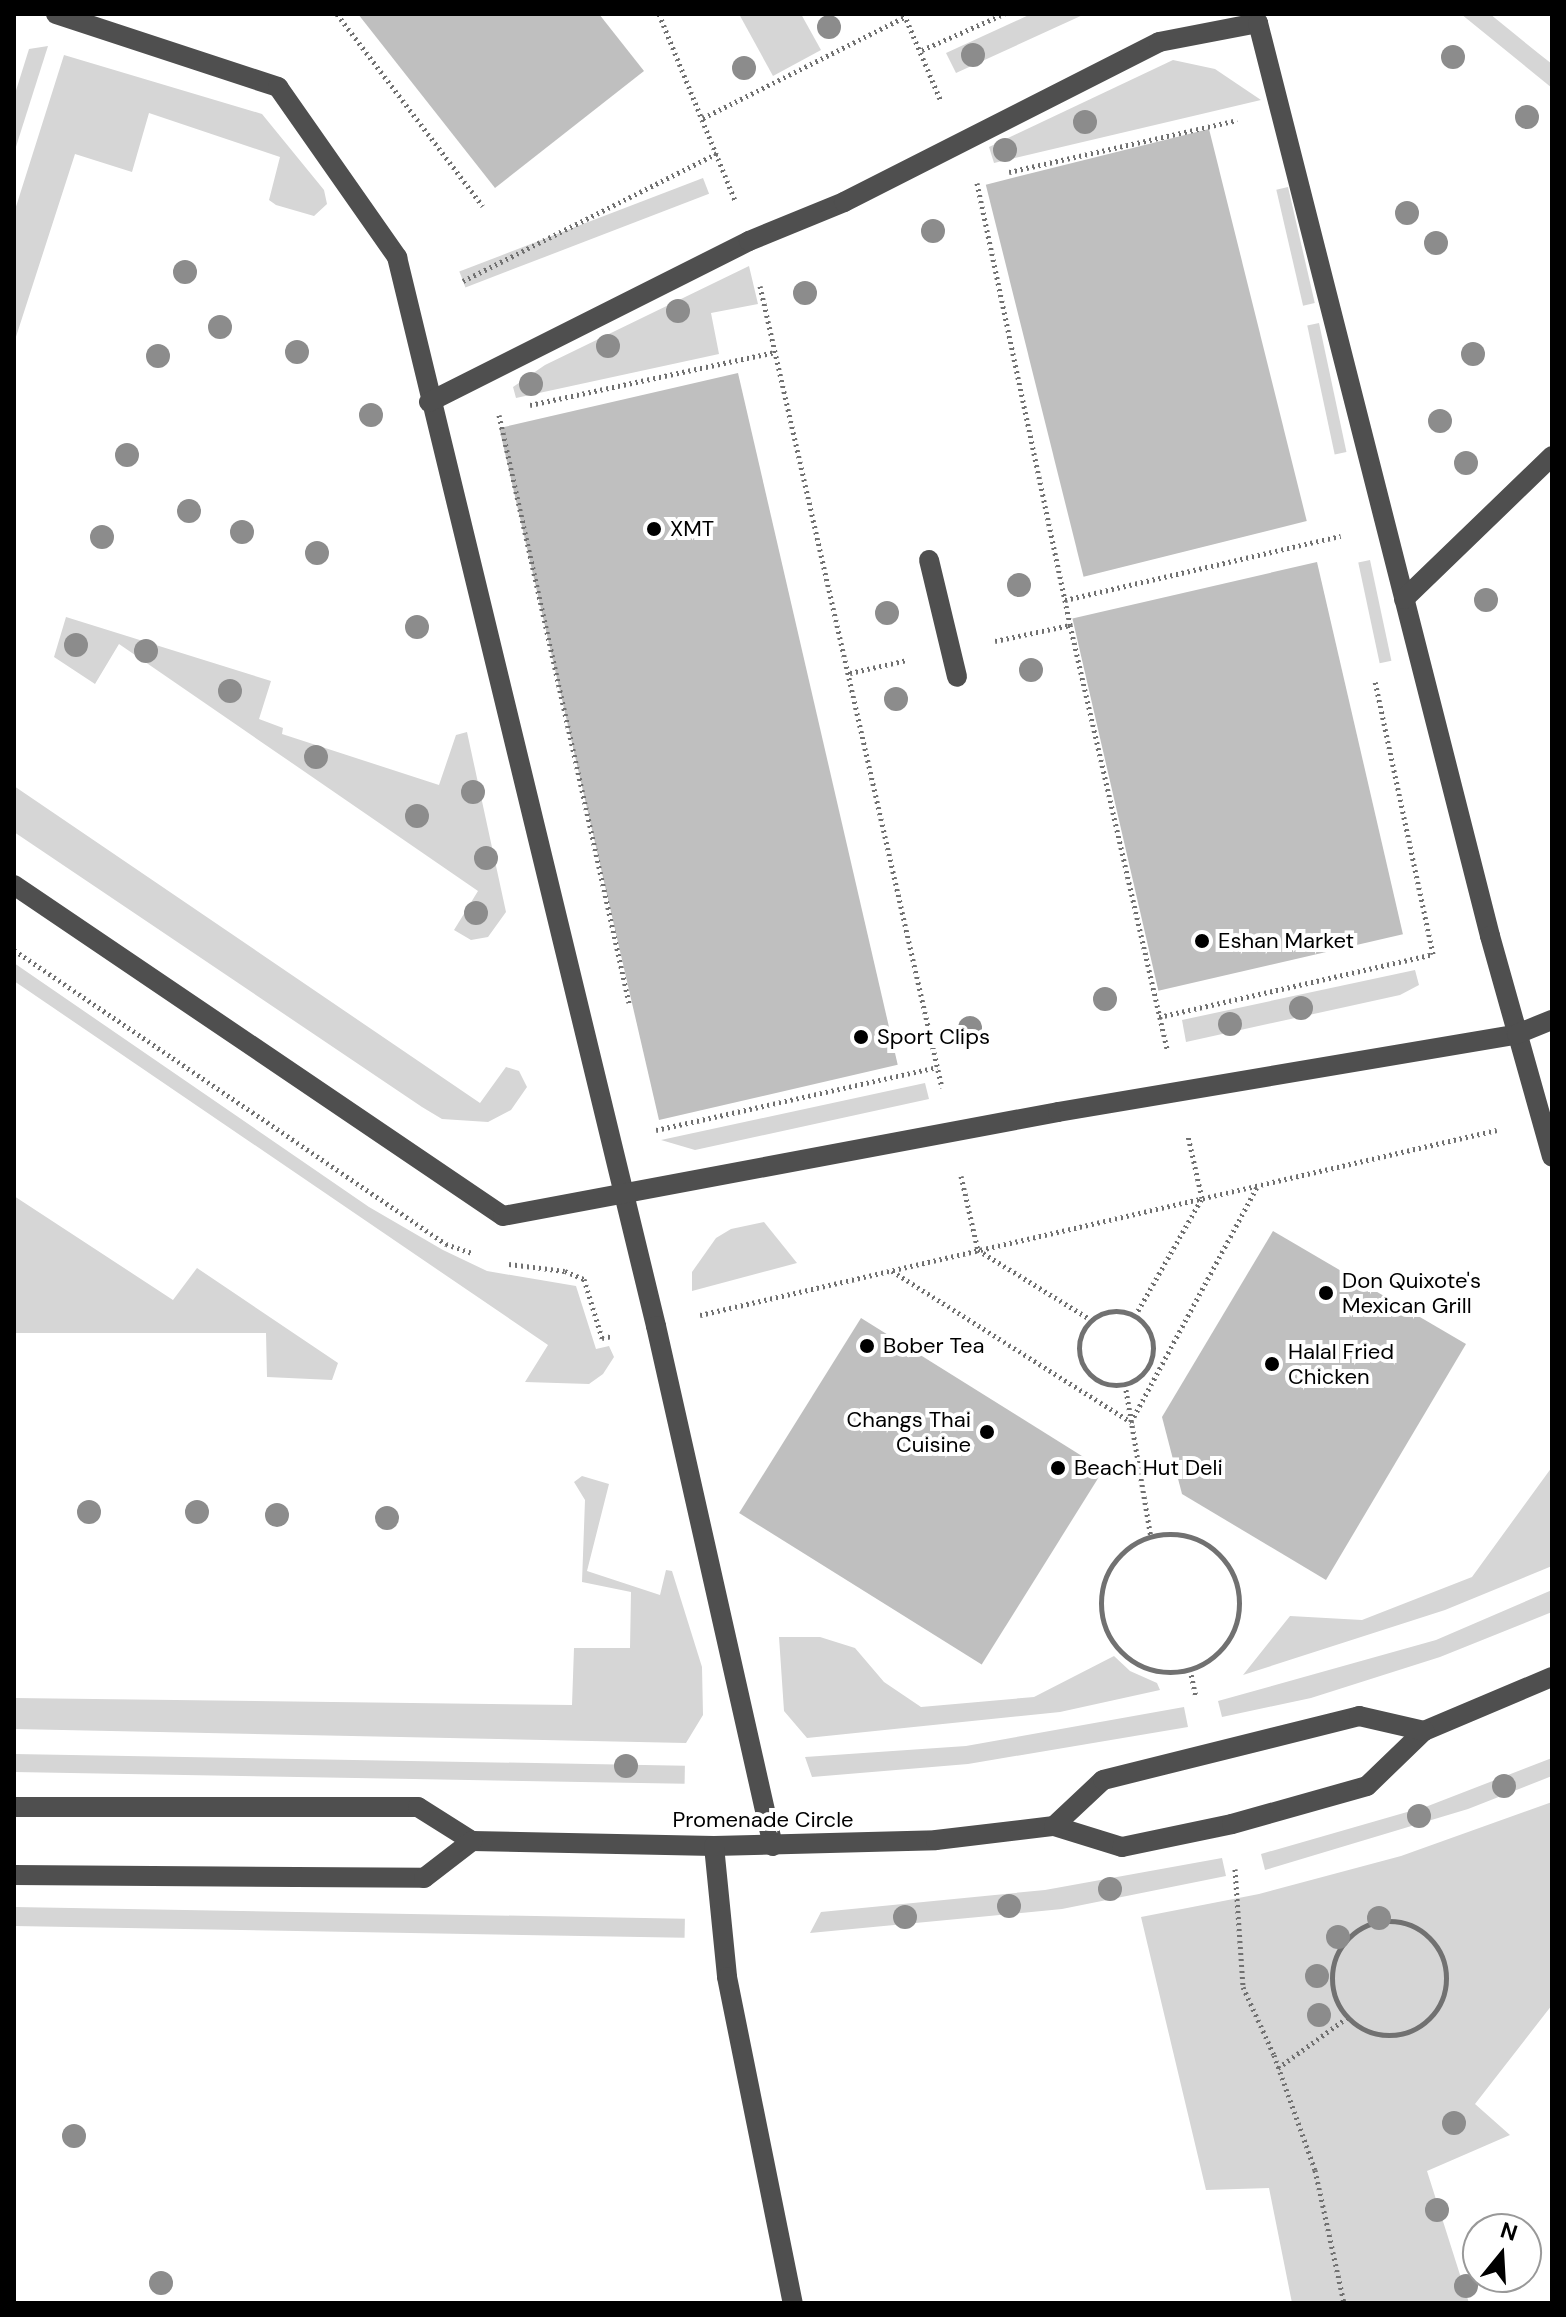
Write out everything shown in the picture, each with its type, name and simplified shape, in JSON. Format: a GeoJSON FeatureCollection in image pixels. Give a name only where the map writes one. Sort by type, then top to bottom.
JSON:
{"type":"FeatureCollection","features":[{"type":"Feature","properties":{"kind":"lane"},"geometry":{"type":"LineString","coordinates":[[56,14],[278,87],[397,257],[429,402],[623,1194],[773,1846]]}},
{"type":"Feature","properties":{"kind":"lane"},"geometry":{"type":"LineString","coordinates":[[429,402],[749,241],[844,202],[1159,42],[1258,23],[1404,599],[1517,1034],[1552,1156]]}},
{"type":"Feature","properties":{"kind":"lane"},"geometry":{"type":"LineString","coordinates":[[1404,599],[1552,456]]}},
{"type":"Feature","properties":{"kind":"lane"},"geometry":{"type":"LineString","coordinates":[[929,560],[957,677]]}},
{"type":"Feature","properties":{"kind":"lane"},"geometry":{"type":"LineString","coordinates":[[14,885],[503,1216],[1177,1092],[1517,1034],[1552,1020]]}},
{"type":"Feature","properties":{"kind":"lane","name":"Promenade Circle"},"geometry":{"type":"LineString","coordinates":[[472,1841],[773,1846],[936,1840],[1054,1826],[1122,1847],[1232,1824],[1367,1786],[1424,1731],[1552,1677]]}},
{"type":"Feature","properties":{"kind":"lane"},"geometry":{"type":"LineString","coordinates":[[1054,1826],[1103,1780],[1359,1716],[1424,1731]]}},
{"type":"Feature","properties":{"kind":"lane"},"geometry":{"type":"LineString","coordinates":[[14,1807],[418,1807],[472,1841],[424,1878],[14,1875]]}},
{"type":"Feature","properties":{"kind":"lane"},"geometry":{"type":"LineString","coordinates":[[714,1846],[727,1977],[793,2303]]}},
{"type":"Feature","properties":{"kind":"path"},"geometry":{"type":"LineString","coordinates":[[337,14],[483,206]]}},
{"type":"Feature","properties":{"kind":"path"},"geometry":{"type":"LineString","coordinates":[[659,14],[718,153],[749,241],[978,1250],[1093,1321]]}},
{"type":"Feature","properties":{"kind":"path"},"geometry":{"type":"LineString","coordinates":[[922,50],[1004,14]]}},
{"type":"Feature","properties":{"kind":"path"},"geometry":{"type":"LineString","coordinates":[[703,118],[905,15],[958,143]]}},
{"type":"Feature","properties":{"kind":"path"},"geometry":{"type":"LineString","coordinates":[[1135,1316],[1202,1198],[1065,600],[977,179],[1252,117]]}},
{"type":"Feature","properties":{"kind":"path"},"geometry":{"type":"LineString","coordinates":[[463,281],[718,153]]}},
{"type":"Feature","properties":{"kind":"path"},"geometry":{"type":"LineString","coordinates":[[629,1006],[499,412],[775,352]]}},
{"type":"Feature","properties":{"kind":"path"},"geometry":{"type":"LineString","coordinates":[[1339,520],[1346,551]]}},
{"type":"Feature","properties":{"kind":"path"},"geometry":{"type":"LineString","coordinates":[[1065,600],[1343,535]]}},
{"type":"Feature","properties":{"kind":"path"},"geometry":{"type":"LineString","coordinates":[[1159,1017],[1433,954],[1373,675]]}},
{"type":"Feature","properties":{"kind":"path"},"geometry":{"type":"LineString","coordinates":[[653,1115],[657,1131],[937,1067]]}},
{"type":"Feature","properties":{"kind":"path"},"geometry":{"type":"LineString","coordinates":[[1131,1422],[1257,1186]]}},
{"type":"Feature","properties":{"kind":"path"},"geometry":{"type":"LineString","coordinates":[[891,1270],[1131,1422]]}},
{"type":"Feature","properties":{"kind":"path"},"geometry":{"type":"LineString","coordinates":[[1110,1312],[1135,1316],[1145,1325],[1154,1349],[1144,1372],[1125,1384],[1102,1382],[1085,1367],[1079,1345],[1093,1321],[1110,1312]]}},
{"type":"Feature","properties":{"kind":"path"},"geometry":{"type":"LineString","coordinates":[[1125,1384],[1151,1537]]}},
{"type":"Feature","properties":{"kind":"path"},"geometry":{"type":"LineString","coordinates":[[1182,1536],[1203,1543],[1233,1573],[1239,1615],[1232,1635],[1217,1655],[1190,1669],[1149,1669],[1128,1658],[1111,1640],[1102,1618],[1109,1571],[1122,1553],[1151,1537],[1182,1536]]}},
{"type":"Feature","properties":{"kind":"path"},"geometry":{"type":"LineString","coordinates":[[1190,1669],[1196,1697]]}},
{"type":"Feature","properties":{"kind":"path"},"geometry":{"type":"LineString","coordinates":[[1232,1824],[1243,1987],[1278,2068],[1315,2170],[1344,2303]]}},
{"type":"Feature","properties":{"kind":"path"},"geometry":{"type":"LineString","coordinates":[[1395,1921],[1429,1937],[1447,1972],[1446,1992],[1424,2024],[1386,2036],[1367,2031],[1348,2017],[1333,1991],[1332,1974],[1346,1940],[1360,1928],[1395,1921]]}},
{"type":"Feature","properties":{"kind":"path"},"geometry":{"type":"LineString","coordinates":[[1278,2068],[1348,2017]]}},
{"type":"Feature","properties":{"kind":"shaded area"},"geometry":{"type":"Polygon","coordinates":[[[739,14],[801,14],[821,50],[773,76],[739,14]]]}},
{"type":"Feature","properties":{"kind":"shaded area"},"geometry":{"type":"Polygon","coordinates":[[[1031,14],[1085,14],[956,73],[946,53],[1031,14]]]}},
{"type":"Feature","properties":{"kind":"shaded area"},"geometry":{"type":"Polygon","coordinates":[[[1461,14],[1490,14],[1552,64],[1552,88],[1461,14]]]}},
{"type":"Feature","properties":{"kind":"shaded area"},"geometry":{"type":"Polygon","coordinates":[[[48,46],[14,153],[14,97],[29,49],[48,46]]]}},
{"type":"Feature","properties":{"kind":"shaded area"},"geometry":{"type":"Polygon","coordinates":[[[64,55],[262,114],[324,190],[327,204],[314,216],[276,205],[269,200],[280,157],[149,113],[132,172],[75,154],[14,343],[14,213],[64,55]]]}},
{"type":"Feature","properties":{"kind":"shaded area"},"geometry":{"type":"Polygon","coordinates":[[[1173,60],[1215,69],[1261,100],[994,163],[989,147],[1173,60]]]}},
{"type":"Feature","properties":{"kind":"shaded area"},"geometry":{"type":"Polygon","coordinates":[[[703,178],[709,194],[465,287],[459,272],[703,178]]]}},
{"type":"Feature","properties":{"kind":"shaded area"},"geometry":{"type":"Polygon","coordinates":[[[1288,187],[1315,303],[1303,306],[1276,190],[1288,187]]]}},
{"type":"Feature","properties":{"kind":"shaded area"},"geometry":{"type":"Polygon","coordinates":[[[749,266],[758,304],[711,313],[719,354],[516,398],[513,387],[545,365],[749,266]]]}},
{"type":"Feature","properties":{"kind":"shaded area"},"geometry":{"type":"Polygon","coordinates":[[[1319,323],[1346,452],[1335,455],[1307,325],[1319,323]]]}},
{"type":"Feature","properties":{"kind":"shaded area"},"geometry":{"type":"Polygon","coordinates":[[[1370,560],[1391,661],[1380,663],[1358,562],[1370,560]]]}},
{"type":"Feature","properties":{"kind":"shaded area"},"geometry":{"type":"Polygon","coordinates":[[[66,617],[271,681],[259,719],[283,728],[282,734],[439,785],[456,735],[467,732],[506,912],[488,937],[471,940],[454,930],[478,891],[119,644],[95,684],[54,657],[66,617]]]}},
{"type":"Feature","properties":{"kind":"shaded area"},"geometry":{"type":"Polygon","coordinates":[[[14,786],[480,1103],[506,1067],[519,1071],[527,1087],[511,1110],[488,1122],[442,1119],[14,832],[14,786]]]}},
{"type":"Feature","properties":{"kind":"shaded area"},"geometry":{"type":"Polygon","coordinates":[[[14,963],[369,1207],[443,1250],[487,1271],[576,1286],[596,1349],[609,1346],[614,1357],[603,1374],[589,1384],[525,1382],[548,1345],[14,981],[14,963]]]}},
{"type":"Feature","properties":{"kind":"shaded area"},"geometry":{"type":"Polygon","coordinates":[[[1415,970],[1419,985],[1400,995],[1186,1042],[1182,1020],[1415,970]]]}},
{"type":"Feature","properties":{"kind":"shaded area"},"geometry":{"type":"Polygon","coordinates":[[[925,1083],[929,1099],[695,1150],[661,1140],[925,1083]]]}},
{"type":"Feature","properties":{"kind":"shaded area"},"geometry":{"type":"Polygon","coordinates":[[[14,1196],[173,1300],[197,1268],[338,1363],[332,1380],[267,1377],[266,1333],[14,1333],[14,1196]]]}},
{"type":"Feature","properties":{"kind":"shaded area"},"geometry":{"type":"Polygon","coordinates":[[[764,1222],[797,1263],[692,1291],[692,1272],[716,1238],[731,1229],[764,1222]]]}},
{"type":"Feature","properties":{"kind":"shaded area"},"geometry":{"type":"Polygon","coordinates":[[[1552,1467],[1552,1566],[1445,1610],[1243,1675],[1290,1616],[1362,1620],[1472,1577],[1552,1467]]]}},
{"type":"Feature","properties":{"kind":"shaded area"},"geometry":{"type":"Polygon","coordinates":[[[582,1476],[609,1484],[587,1571],[660,1595],[666,1570],[672,1571],[702,1667],[703,1715],[686,1743],[14,1729],[14,1698],[572,1705],[574,1648],[630,1648],[631,1592],[582,1582],[585,1500],[574,1482],[582,1476]]]}},
{"type":"Feature","properties":{"kind":"shaded area"},"geometry":{"type":"Polygon","coordinates":[[[1552,1590],[1552,1612],[1440,1657],[1311,1698],[1222,1717],[1218,1701],[1436,1640],[1552,1590]]]}},
{"type":"Feature","properties":{"kind":"shaded area"},"geometry":{"type":"Polygon","coordinates":[[[779,1637],[820,1637],[855,1648],[884,1682],[921,1707],[1034,1697],[1114,1656],[1130,1671],[1157,1683],[1160,1690],[1060,1712],[807,1738],[784,1711],[779,1637]]]}},
{"type":"Feature","properties":{"kind":"shaded area"},"geometry":{"type":"Polygon","coordinates":[[[1184,1707],[1188,1727],[968,1764],[812,1777],[805,1757],[966,1746],[1184,1707]]]}},
{"type":"Feature","properties":{"kind":"shaded area"},"geometry":{"type":"Polygon","coordinates":[[[14,1754],[685,1766],[685,1784],[14,1772],[14,1754]]]}},
{"type":"Feature","properties":{"kind":"shaded area"},"geometry":{"type":"Polygon","coordinates":[[[1552,1758],[1552,1776],[1468,1809],[1265,1870],[1261,1854],[1428,1806],[1552,1758]]]}},
{"type":"Feature","properties":{"kind":"shaded area"},"geometry":{"type":"Polygon","coordinates":[[[1552,1802],[1552,2005],[1475,2104],[1510,2135],[1427,2171],[1462,2281],[1462,2293],[1466,2293],[1469,2303],[1292,2303],[1269,2188],[1206,2190],[1141,1917],[1259,1894],[1401,1856],[1552,1802]]]}},
{"type":"Feature","properties":{"kind":"shaded area"},"geometry":{"type":"Polygon","coordinates":[[[1222,1858],[1226,1876],[1062,1909],[810,1933],[821,1912],[1045,1890],[1222,1858]]]}},
{"type":"Feature","properties":{"kind":"shaded area"},"geometry":{"type":"Polygon","coordinates":[[[14,1907],[685,1919],[685,1938],[14,1926],[14,1907]]]}},
{"type":"Feature","properties":{"kind":"building"},"geometry":{"type":"Polygon","coordinates":[[[358,14],[599,14],[644,71],[495,188],[358,14]]]}},
{"type":"Feature","properties":{"kind":"building"},"geometry":{"type":"Polygon","coordinates":[[[1209,129],[1307,521],[1084,577],[986,185],[1209,129]]]}},
{"type":"Feature","properties":{"kind":"building"},"geometry":{"type":"Polygon","coordinates":[[[738,373],[898,1065],[659,1120],[499,428],[738,373]]]}},
{"type":"Feature","properties":{"kind":"building"},"geometry":{"type":"Polygon","coordinates":[[[1317,562],[1403,934],[1158,991],[1072,618],[1317,562]]]}},
{"type":"Feature","properties":{"kind":"building"},"geometry":{"type":"Polygon","coordinates":[[[1273,1231],[1466,1344],[1326,1580],[1182,1494],[1162,1417],[1273,1231]]]}},
{"type":"Feature","properties":{"kind":"building"},"geometry":{"type":"Polygon","coordinates":[[[861,1318],[1104,1470],[982,1665],[739,1513],[861,1318]]]}},
{"type":"Feature","properties":{"kind":"place","name":"XMT"},"geometry":{"type":"Point","coordinates":[654,529]}},
{"type":"Feature","properties":{"kind":"place","name":"Eshan Market"},"geometry":{"type":"Point","coordinates":[1202,941]}},
{"type":"Feature","properties":{"kind":"place","name":"Sport Clips"},"geometry":{"type":"Point","coordinates":[861,1037]}},
{"type":"Feature","properties":{"kind":"place","name":"Don Quixote's Mexican Grill"},"geometry":{"type":"Point","coordinates":[1326,1293]}},
{"type":"Feature","properties":{"kind":"place","name":"Bober Tea"},"geometry":{"type":"Point","coordinates":[867,1346]}},
{"type":"Feature","properties":{"kind":"place","name":"Halal Fried Chicken"},"geometry":{"type":"Point","coordinates":[1272,1364]}},
{"type":"Feature","properties":{"kind":"place","name":"Changs Thai Cuisine"},"geometry":{"type":"Point","coordinates":[987,1432]}},
{"type":"Feature","properties":{"kind":"place","name":"Beach Hut Deli"},"geometry":{"type":"Point","coordinates":[1058,1468]}}]}
